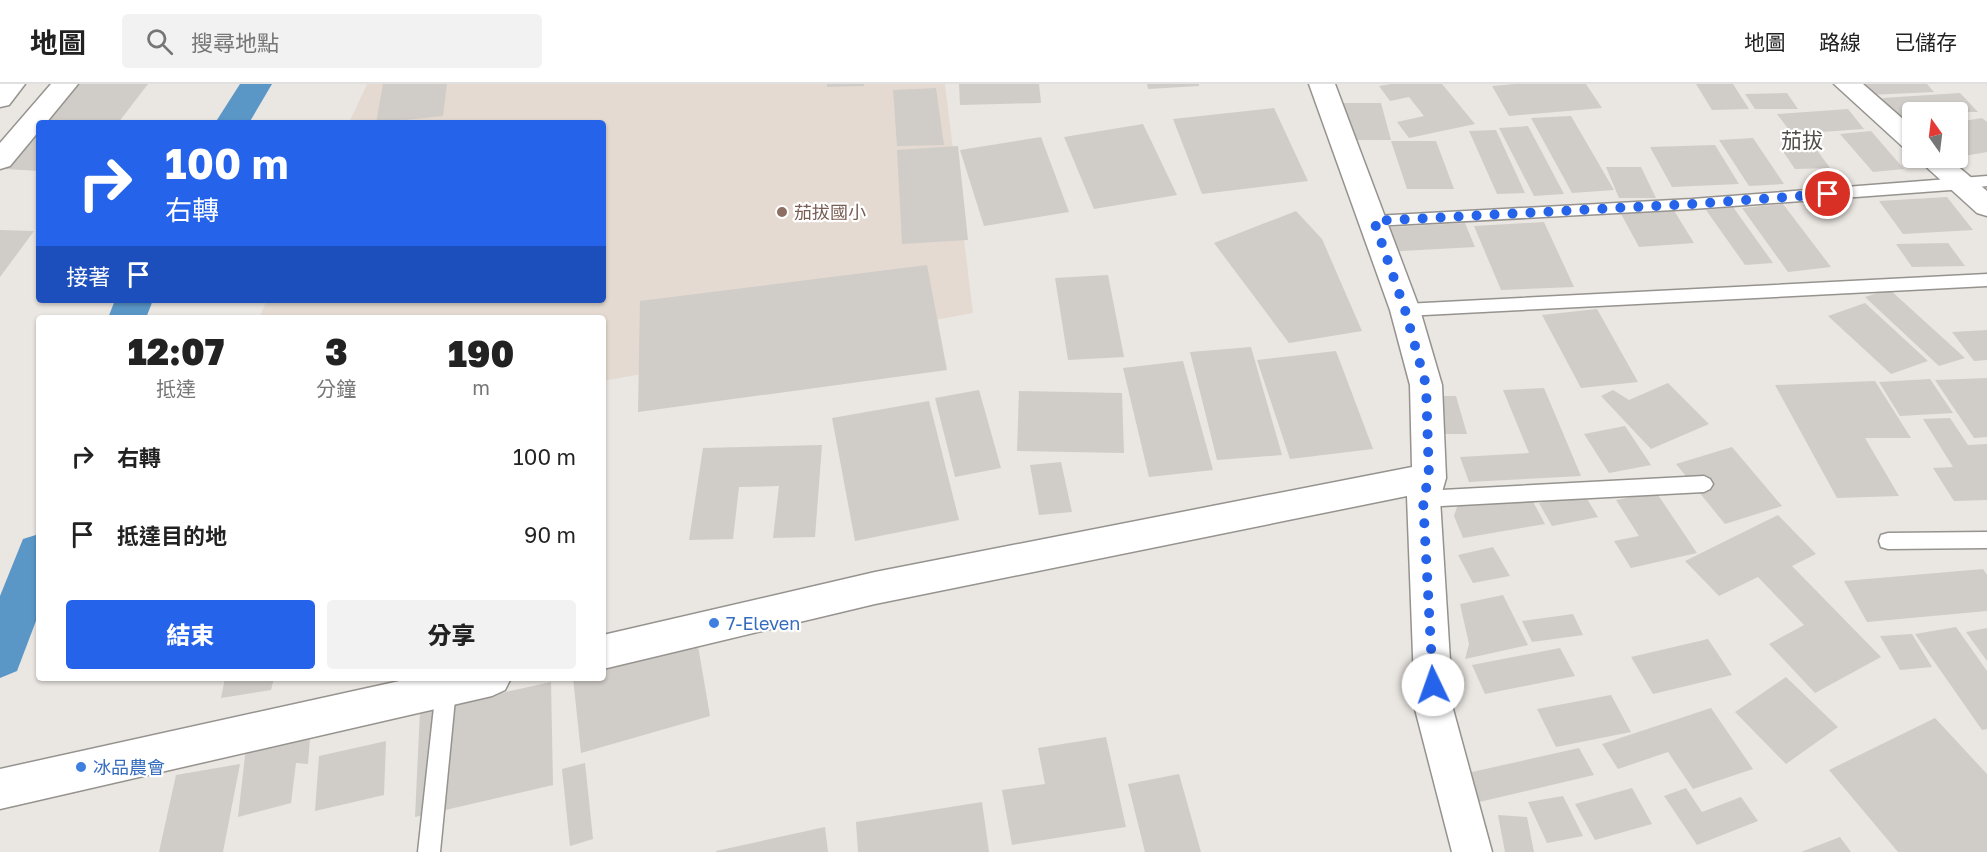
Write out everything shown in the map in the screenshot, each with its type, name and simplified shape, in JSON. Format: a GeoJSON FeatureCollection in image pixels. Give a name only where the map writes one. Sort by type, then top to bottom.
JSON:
{"type":"FeatureCollection","features":[{"type":"Feature","properties":{"kind":"street"},"geometry":{"type":"LineString","coordinates":[[0,99],[12,84]]}},
{"type":"Feature","properties":{"kind":"street"},"geometry":{"type":"LineString","coordinates":[[0,160],[65,84]]}},
{"type":"Feature","properties":{"kind":"street"},"geometry":{"type":"LineString","coordinates":[[1322,84],[1405,310],[1426,385],[1426,489],[1434,709],[1472,852]]}},
{"type":"Feature","properties":{"kind":"street"},"geometry":{"type":"LineString","coordinates":[[1847,84],[1902,132]]}},
{"type":"Feature","properties":{"kind":"street"},"geometry":{"type":"LineString","coordinates":[[1949,168],[1975,183],[1987,206]]}},
{"type":"Feature","properties":{"kind":"street"},"geometry":{"type":"LineString","coordinates":[[606,651],[875,588],[1426,489]]}},
{"type":"Feature","properties":{"kind":"street"},"geometry":{"type":"LineString","coordinates":[[0,789],[479,681]]}},
{"type":"Feature","properties":{"kind":"lane"},"geometry":{"type":"LineString","coordinates":[[1374,221],[1692,204],[1975,183]]}},
{"type":"Feature","properties":{"kind":"lane"},"geometry":{"type":"LineString","coordinates":[[1405,310],[1987,280]]}},
{"type":"Feature","properties":{"kind":"lane"},"geometry":{"type":"LineString","coordinates":[[1426,489],[1704,484]]}},
{"type":"Feature","properties":{"kind":"lane"},"geometry":{"type":"LineString","coordinates":[[1887,541],[1987,540]]}},
{"type":"Feature","properties":{"kind":"lane"},"geometry":{"type":"LineString","coordinates":[[429,852],[446,689]]}},
{"type":"Feature","properties":{"kind":"shaded area","name":"茄拔國小"},"geometry":{"type":"Polygon","coordinates":[[[367,84],[945,84],[973,313],[606,380],[606,315],[260,315],[266,303],[606,303],[606,120],[350,120],[367,84]]]}},
{"type":"Feature","properties":{"kind":"building"},"geometry":{"type":"Polygon","coordinates":[[[76,84],[148,84],[120,120],[46,120],[76,84]]]}},
{"type":"Feature","properties":{"kind":"building"},"geometry":{"type":"Polygon","coordinates":[[[383,84],[447,84],[443,116],[377,120],[383,84]]]}},
{"type":"Feature","properties":{"kind":"building"},"geometry":{"type":"Polygon","coordinates":[[[827,84],[864,84],[864,86],[827,87],[827,84]]]}},
{"type":"Feature","properties":{"kind":"building"},"geometry":{"type":"Polygon","coordinates":[[[959,84],[1039,84],[1041,103],[960,105],[959,84]]]}},
{"type":"Feature","properties":{"kind":"building"},"geometry":{"type":"Polygon","coordinates":[[[1147,84],[1199,84],[1199,86],[1148,89],[1147,84]]]}},
{"type":"Feature","properties":{"kind":"building"},"geometry":{"type":"Polygon","coordinates":[[[1442,84],[1475,124],[1409,138],[1397,122],[1424,116],[1409,97],[1390,101],[1379,86],[1442,84]]]}},
{"type":"Feature","properties":{"kind":"building"},"geometry":{"type":"Polygon","coordinates":[[[1586,84],[1602,108],[1509,116],[1492,86],[1586,84]]]}},
{"type":"Feature","properties":{"kind":"building"},"geometry":{"type":"Polygon","coordinates":[[[1696,84],[1733,84],[1749,109],[1712,110],[1696,84]]]}},
{"type":"Feature","properties":{"kind":"building"},"geometry":{"type":"Polygon","coordinates":[[[1860,84],[1927,84],[1934,92],[1869,95],[1860,84]]]}},
{"type":"Feature","properties":{"kind":"building"},"geometry":{"type":"Polygon","coordinates":[[[936,88],[944,145],[897,146],[893,90],[936,88]]]}},
{"type":"Feature","properties":{"kind":"building"},"geometry":{"type":"Polygon","coordinates":[[[1787,93],[1798,109],[1755,109],[1745,94],[1787,93]]]}},
{"type":"Feature","properties":{"kind":"building"},"geometry":{"type":"Polygon","coordinates":[[[1960,93],[1978,112],[1968,112],[1968,102],[1902,102],[1902,118],[1899,118],[1882,98],[1960,93]]]}},
{"type":"Feature","properties":{"kind":"building"},"geometry":{"type":"Polygon","coordinates":[[[1340,103],[1381,103],[1391,140],[1350,140],[1340,103]]]}},
{"type":"Feature","properties":{"kind":"building"},"geometry":{"type":"Polygon","coordinates":[[[1274,108],[1308,181],[1202,194],[1173,119],[1274,108]]]}},
{"type":"Feature","properties":{"kind":"building"},"geometry":{"type":"Polygon","coordinates":[[[1848,109],[1864,129],[1792,134],[1777,114],[1848,109]]]}},
{"type":"Feature","properties":{"kind":"building"},"geometry":{"type":"Polygon","coordinates":[[[1571,116],[1614,190],[1572,193],[1531,118],[1571,116]]]}},
{"type":"Feature","properties":{"kind":"building"},"geometry":{"type":"Polygon","coordinates":[[[1982,118],[1987,122],[1987,152],[1968,155],[1968,120],[1982,118]]]}},
{"type":"Feature","properties":{"kind":"building"},"geometry":{"type":"Polygon","coordinates":[[[1143,124],[1177,195],[1094,209],[1064,137],[1143,124]]]}},
{"type":"Feature","properties":{"kind":"building"},"geometry":{"type":"Polygon","coordinates":[[[1528,126],[1564,194],[1534,196],[1499,128],[1528,126]]]}},
{"type":"Feature","properties":{"kind":"building"},"geometry":{"type":"Polygon","coordinates":[[[1496,130],[1525,193],[1497,194],[1469,131],[1496,130]]]}},
{"type":"Feature","properties":{"kind":"building"},"geometry":{"type":"Polygon","coordinates":[[[1871,131],[1904,169],[1873,172],[1840,134],[1871,131]]]}},
{"type":"Feature","properties":{"kind":"building"},"geometry":{"type":"Polygon","coordinates":[[[36,132],[36,171],[5,169],[36,132]]]}},
{"type":"Feature","properties":{"kind":"building"},"geometry":{"type":"Polygon","coordinates":[[[1041,137],[1069,212],[984,226],[960,150],[1041,137]]]}},
{"type":"Feature","properties":{"kind":"building"},"geometry":{"type":"Polygon","coordinates":[[[1753,138],[1784,184],[1749,186],[1719,140],[1753,138]]]}},
{"type":"Feature","properties":{"kind":"building"},"geometry":{"type":"Polygon","coordinates":[[[1391,141],[1436,141],[1454,189],[1407,189],[1391,141]]]}},
{"type":"Feature","properties":{"kind":"building"},"geometry":{"type":"Polygon","coordinates":[[[1715,145],[1739,184],[1672,187],[1650,147],[1715,145]]]}},
{"type":"Feature","properties":{"kind":"building"},"geometry":{"type":"Polygon","coordinates":[[[958,146],[968,240],[902,244],[897,150],[958,146]]]}},
{"type":"Feature","properties":{"kind":"building"},"geometry":{"type":"Polygon","coordinates":[[[1814,146],[1830,168],[1795,169],[1780,147],[1814,146]]]}},
{"type":"Feature","properties":{"kind":"building"},"geometry":{"type":"Polygon","coordinates":[[[1606,167],[1641,167],[1656,198],[1619,198],[1606,167]]]}},
{"type":"Feature","properties":{"kind":"building"},"geometry":{"type":"Polygon","coordinates":[[[1947,197],[1973,230],[1903,234],[1879,201],[1947,197]]]}},
{"type":"Feature","properties":{"kind":"building"},"geometry":{"type":"Polygon","coordinates":[[[1783,204],[1831,267],[1788,272],[1742,208],[1783,204]]]}},
{"type":"Feature","properties":{"kind":"building"},"geometry":{"type":"Polygon","coordinates":[[[1733,207],[1773,263],[1745,265],[1706,210],[1733,207]]]}},
{"type":"Feature","properties":{"kind":"building"},"geometry":{"type":"Polygon","coordinates":[[[1673,209],[1694,243],[1639,247],[1620,212],[1673,209]]]}},
{"type":"Feature","properties":{"kind":"building"},"geometry":{"type":"Polygon","coordinates":[[[1296,211],[1322,239],[1362,331],[1289,343],[1214,243],[1296,211]]]}},
{"type":"Feature","properties":{"kind":"building"},"geometry":{"type":"Polygon","coordinates":[[[1544,222],[1574,287],[1501,290],[1474,226],[1544,222]]]}},
{"type":"Feature","properties":{"kind":"building"},"geometry":{"type":"Polygon","coordinates":[[[1465,223],[1475,247],[1383,252],[1374,228],[1465,223]]]}},
{"type":"Feature","properties":{"kind":"building"},"geometry":{"type":"Polygon","coordinates":[[[0,230],[34,231],[0,277],[0,230]]]}},
{"type":"Feature","properties":{"kind":"building"},"geometry":{"type":"Polygon","coordinates":[[[1948,243],[1965,266],[1912,267],[1896,244],[1948,243]]]}},
{"type":"Feature","properties":{"kind":"building"},"geometry":{"type":"Polygon","coordinates":[[[927,265],[947,370],[638,412],[640,301],[927,265]]]}},
{"type":"Feature","properties":{"kind":"building"},"geometry":{"type":"Polygon","coordinates":[[[1108,275],[1124,357],[1068,360],[1055,278],[1108,275]]]}},
{"type":"Feature","properties":{"kind":"building"},"geometry":{"type":"Polygon","coordinates":[[[1889,289],[1965,358],[1939,366],[1865,297],[1889,289]]]}},
{"type":"Feature","properties":{"kind":"building"},"geometry":{"type":"Polygon","coordinates":[[[1865,303],[1928,361],[1891,374],[1828,316],[1865,303]]]}},
{"type":"Feature","properties":{"kind":"building"},"geometry":{"type":"Polygon","coordinates":[[[1597,309],[1638,382],[1581,388],[1542,315],[1597,309]]]}},
{"type":"Feature","properties":{"kind":"building"},"geometry":{"type":"Polygon","coordinates":[[[1987,330],[1987,360],[1974,361],[1952,332],[1987,330]]]}},
{"type":"Feature","properties":{"kind":"building"},"geometry":{"type":"Polygon","coordinates":[[[1251,347],[1282,455],[1217,460],[1190,352],[1251,347]]]}},
{"type":"Feature","properties":{"kind":"building"},"geometry":{"type":"Polygon","coordinates":[[[1336,351],[1373,449],[1290,459],[1257,360],[1336,351]]]}},
{"type":"Feature","properties":{"kind":"building"},"geometry":{"type":"Polygon","coordinates":[[[1183,361],[1213,470],[1149,477],[1123,368],[1183,361]]]}},
{"type":"Feature","properties":{"kind":"building"},"geometry":{"type":"Polygon","coordinates":[[[1987,378],[1987,437],[1974,438],[1935,380],[1987,378]]]}},
{"type":"Feature","properties":{"kind":"building"},"geometry":{"type":"Polygon","coordinates":[[[1930,379],[1953,413],[1900,416],[1879,382],[1930,379]]]}},
{"type":"Feature","properties":{"kind":"building"},"geometry":{"type":"Polygon","coordinates":[[[1875,381],[1911,438],[1865,438],[1899,496],[1837,498],[1775,385],[1875,381]]]}},
{"type":"Feature","properties":{"kind":"building"},"geometry":{"type":"Polygon","coordinates":[[[1668,383],[1709,424],[1651,449],[1601,396],[1613,390],[1629,400],[1668,383]]]}},
{"type":"Feature","properties":{"kind":"building"},"geometry":{"type":"Polygon","coordinates":[[[1544,388],[1581,476],[1469,482],[1460,457],[1529,453],[1503,390],[1544,388]]]}},
{"type":"Feature","properties":{"kind":"building"},"geometry":{"type":"Polygon","coordinates":[[[979,390],[1001,468],[955,477],[935,398],[979,390]]]}},
{"type":"Feature","properties":{"kind":"building"},"geometry":{"type":"Polygon","coordinates":[[[1019,391],[1122,393],[1124,453],[1017,451],[1019,391]]]}},
{"type":"Feature","properties":{"kind":"building"},"geometry":{"type":"Polygon","coordinates":[[[1414,396],[1456,396],[1467,434],[1424,434],[1414,396]]]}},
{"type":"Feature","properties":{"kind":"building"},"geometry":{"type":"Polygon","coordinates":[[[929,401],[959,520],[855,541],[832,418],[929,401]]]}},
{"type":"Feature","properties":{"kind":"building"},"geometry":{"type":"Polygon","coordinates":[[[1950,418],[1968,445],[1987,444],[1987,500],[1954,501],[1933,468],[1953,467],[1923,419],[1950,418]]]}},
{"type":"Feature","properties":{"kind":"building"},"geometry":{"type":"Polygon","coordinates":[[[1625,426],[1651,465],[1609,473],[1584,434],[1625,426]]]}},
{"type":"Feature","properties":{"kind":"building"},"geometry":{"type":"Polygon","coordinates":[[[822,445],[815,537],[773,538],[779,486],[739,487],[733,539],[689,540],[703,448],[822,445]]]}},
{"type":"Feature","properties":{"kind":"building"},"geometry":{"type":"Polygon","coordinates":[[[1732,447],[1782,506],[1725,524],[1676,464],[1732,447]]]}},
{"type":"Feature","properties":{"kind":"building"},"geometry":{"type":"Polygon","coordinates":[[[1061,462],[1072,512],[1039,515],[1030,465],[1061,462]]]}},
{"type":"Feature","properties":{"kind":"building"},"geometry":{"type":"Polygon","coordinates":[[[1656,492],[1697,553],[1631,568],[1614,541],[1639,536],[1616,500],[1656,492]]]}},
{"type":"Feature","properties":{"kind":"building"},"geometry":{"type":"Polygon","coordinates":[[[1584,494],[1598,517],[1552,526],[1539,503],[1584,494]]]}},
{"type":"Feature","properties":{"kind":"building"},"geometry":{"type":"Polygon","coordinates":[[[1531,498],[1545,524],[1463,538],[1454,516],[1458,504],[1531,498]]]}},
{"type":"Feature","properties":{"kind":"building"},"geometry":{"type":"Polygon","coordinates":[[[1778,515],[1816,554],[1792,566],[1881,657],[1815,693],[1769,644],[1804,625],[1758,577],[1719,596],[1685,561],[1778,515]]]}},
{"type":"Feature","properties":{"kind":"building"},"geometry":{"type":"Polygon","coordinates":[[[1493,547],[1510,576],[1473,583],[1458,555],[1493,547]]]}},
{"type":"Feature","properties":{"kind":"building"},"geometry":{"type":"Polygon","coordinates":[[[1983,569],[1987,575],[1987,611],[1867,622],[1844,581],[1983,569]]]}},
{"type":"Feature","properties":{"kind":"building"},"geometry":{"type":"Polygon","coordinates":[[[1503,595],[1528,645],[1465,659],[1469,644],[1460,604],[1503,595]]]}},
{"type":"Feature","properties":{"kind":"building"},"geometry":{"type":"Polygon","coordinates":[[[1573,614],[1583,635],[1532,642],[1522,621],[1573,614]]]}},
{"type":"Feature","properties":{"kind":"building"},"geometry":{"type":"Polygon","coordinates":[[[1956,627],[1987,671],[1987,729],[1982,730],[1915,634],[1956,627]]]}},
{"type":"Feature","properties":{"kind":"building"},"geometry":{"type":"Polygon","coordinates":[[[1987,628],[1987,661],[1966,632],[1987,628]]]}},
{"type":"Feature","properties":{"kind":"building"},"geometry":{"type":"Polygon","coordinates":[[[1912,634],[1932,667],[1900,670],[1880,636],[1912,634]]]}},
{"type":"Feature","properties":{"kind":"building"},"geometry":{"type":"Polygon","coordinates":[[[1708,639],[1732,675],[1653,694],[1631,657],[1708,639]]]}},
{"type":"Feature","properties":{"kind":"building"},"geometry":{"type":"Polygon","coordinates":[[[697,640],[710,716],[581,753],[573,681],[606,681],[606,664],[697,640]]]}},
{"type":"Feature","properties":{"kind":"building"},"geometry":{"type":"Polygon","coordinates":[[[1560,648],[1575,676],[1485,694],[1472,665],[1560,648]]]}},
{"type":"Feature","properties":{"kind":"building"},"geometry":{"type":"Polygon","coordinates":[[[1786,677],[1838,727],[1786,764],[1735,712],[1786,677]]]}},
{"type":"Feature","properties":{"kind":"building"},"geometry":{"type":"Polygon","coordinates":[[[224,681],[273,681],[271,690],[221,698],[224,681]]]}},
{"type":"Feature","properties":{"kind":"building"},"geometry":{"type":"Polygon","coordinates":[[[551,682],[553,785],[415,817],[420,711],[551,682]]]}},
{"type":"Feature","properties":{"kind":"building"},"geometry":{"type":"Polygon","coordinates":[[[1611,695],[1631,732],[1556,747],[1537,709],[1611,695]]]}},
{"type":"Feature","properties":{"kind":"building"},"geometry":{"type":"Polygon","coordinates":[[[1711,708],[1753,769],[1693,789],[1668,752],[1618,769],[1602,744],[1711,708]]]}},
{"type":"Feature","properties":{"kind":"building"},"geometry":{"type":"Polygon","coordinates":[[[1935,718],[1987,774],[1987,852],[1898,852],[1829,770],[1935,718]]]}},
{"type":"Feature","properties":{"kind":"building"},"geometry":{"type":"Polygon","coordinates":[[[311,725],[308,764],[296,763],[291,803],[238,817],[247,739],[311,725]]]}},
{"type":"Feature","properties":{"kind":"building"},"geometry":{"type":"Polygon","coordinates":[[[1106,737],[1126,827],[1012,845],[1002,790],[1045,784],[1038,748],[1106,737]]]}},
{"type":"Feature","properties":{"kind":"building"},"geometry":{"type":"Polygon","coordinates":[[[386,741],[384,795],[315,811],[319,756],[386,741]]]}},
{"type":"Feature","properties":{"kind":"building"},"geometry":{"type":"Polygon","coordinates":[[[1579,748],[1594,775],[1475,803],[1463,774],[1579,748]]]}},
{"type":"Feature","properties":{"kind":"building"},"geometry":{"type":"Polygon","coordinates":[[[585,763],[593,839],[570,846],[562,769],[585,763]]]}},
{"type":"Feature","properties":{"kind":"building"},"geometry":{"type":"Polygon","coordinates":[[[240,764],[223,852],[159,852],[176,775],[240,764]]]}},
{"type":"Feature","properties":{"kind":"building"},"geometry":{"type":"Polygon","coordinates":[[[1179,774],[1201,852],[1145,852],[1128,784],[1179,774]]]}},
{"type":"Feature","properties":{"kind":"building"},"geometry":{"type":"Polygon","coordinates":[[[1632,788],[1652,824],[1595,840],[1575,804],[1632,788]]]}},
{"type":"Feature","properties":{"kind":"building"},"geometry":{"type":"Polygon","coordinates":[[[1686,788],[1702,812],[1741,797],[1758,821],[1697,845],[1664,796],[1686,788]]]}},
{"type":"Feature","properties":{"kind":"building"},"geometry":{"type":"Polygon","coordinates":[[[1563,796],[1583,836],[1547,843],[1528,802],[1563,796]]]}},
{"type":"Feature","properties":{"kind":"building"},"geometry":{"type":"Polygon","coordinates":[[[982,802],[989,852],[858,852],[856,822],[982,802]]]}},
{"type":"Feature","properties":{"kind":"building"},"geometry":{"type":"Polygon","coordinates":[[[1498,815],[1527,817],[1534,852],[1505,852],[1498,815]]]}},
{"type":"Feature","properties":{"kind":"building"},"geometry":{"type":"Polygon","coordinates":[[[825,827],[828,852],[716,852],[716,851],[825,827]]]}},
{"type":"Feature","properties":{"kind":"building"},"geometry":{"type":"Polygon","coordinates":[[[1840,837],[1851,852],[1801,852],[1840,837]]]}},
{"type":"Feature","properties":{"kind":"waterway"},"geometry":{"type":"LineString","coordinates":[[234,120],[256,84]]}},
{"type":"Feature","properties":{"kind":"waterway"},"geometry":{"type":"LineString","coordinates":[[128,315],[133,303]]}},
{"type":"Feature","properties":{"kind":"waterway"},"geometry":{"type":"LineString","coordinates":[[0,656],[36,561]]}},
{"type":"Feature","properties":{"kind":"place","name":"茄拔國小"},"geometry":{"type":"Point","coordinates":[782,212]}},
{"type":"Feature","properties":{"kind":"place","name":"7-Eleven"},"geometry":{"type":"Point","coordinates":[714,623]}},
{"type":"Feature","properties":{"kind":"place","name":"冰品農會"},"geometry":{"type":"Point","coordinates":[81,767]}},
{"type":"Feature","properties":{"kind":"district","name":"茄拔"},"geometry":{"type":"Point","coordinates":[1802,140]}},
{"type":"Feature","properties":{"kind":"route"},"geometry":{"type":"LineString","coordinates":[[1433,685],[1423,499],[1429,478],[1426,385],[1405,310],[1374,221],[1692,204],[1828,194]]}}]}
